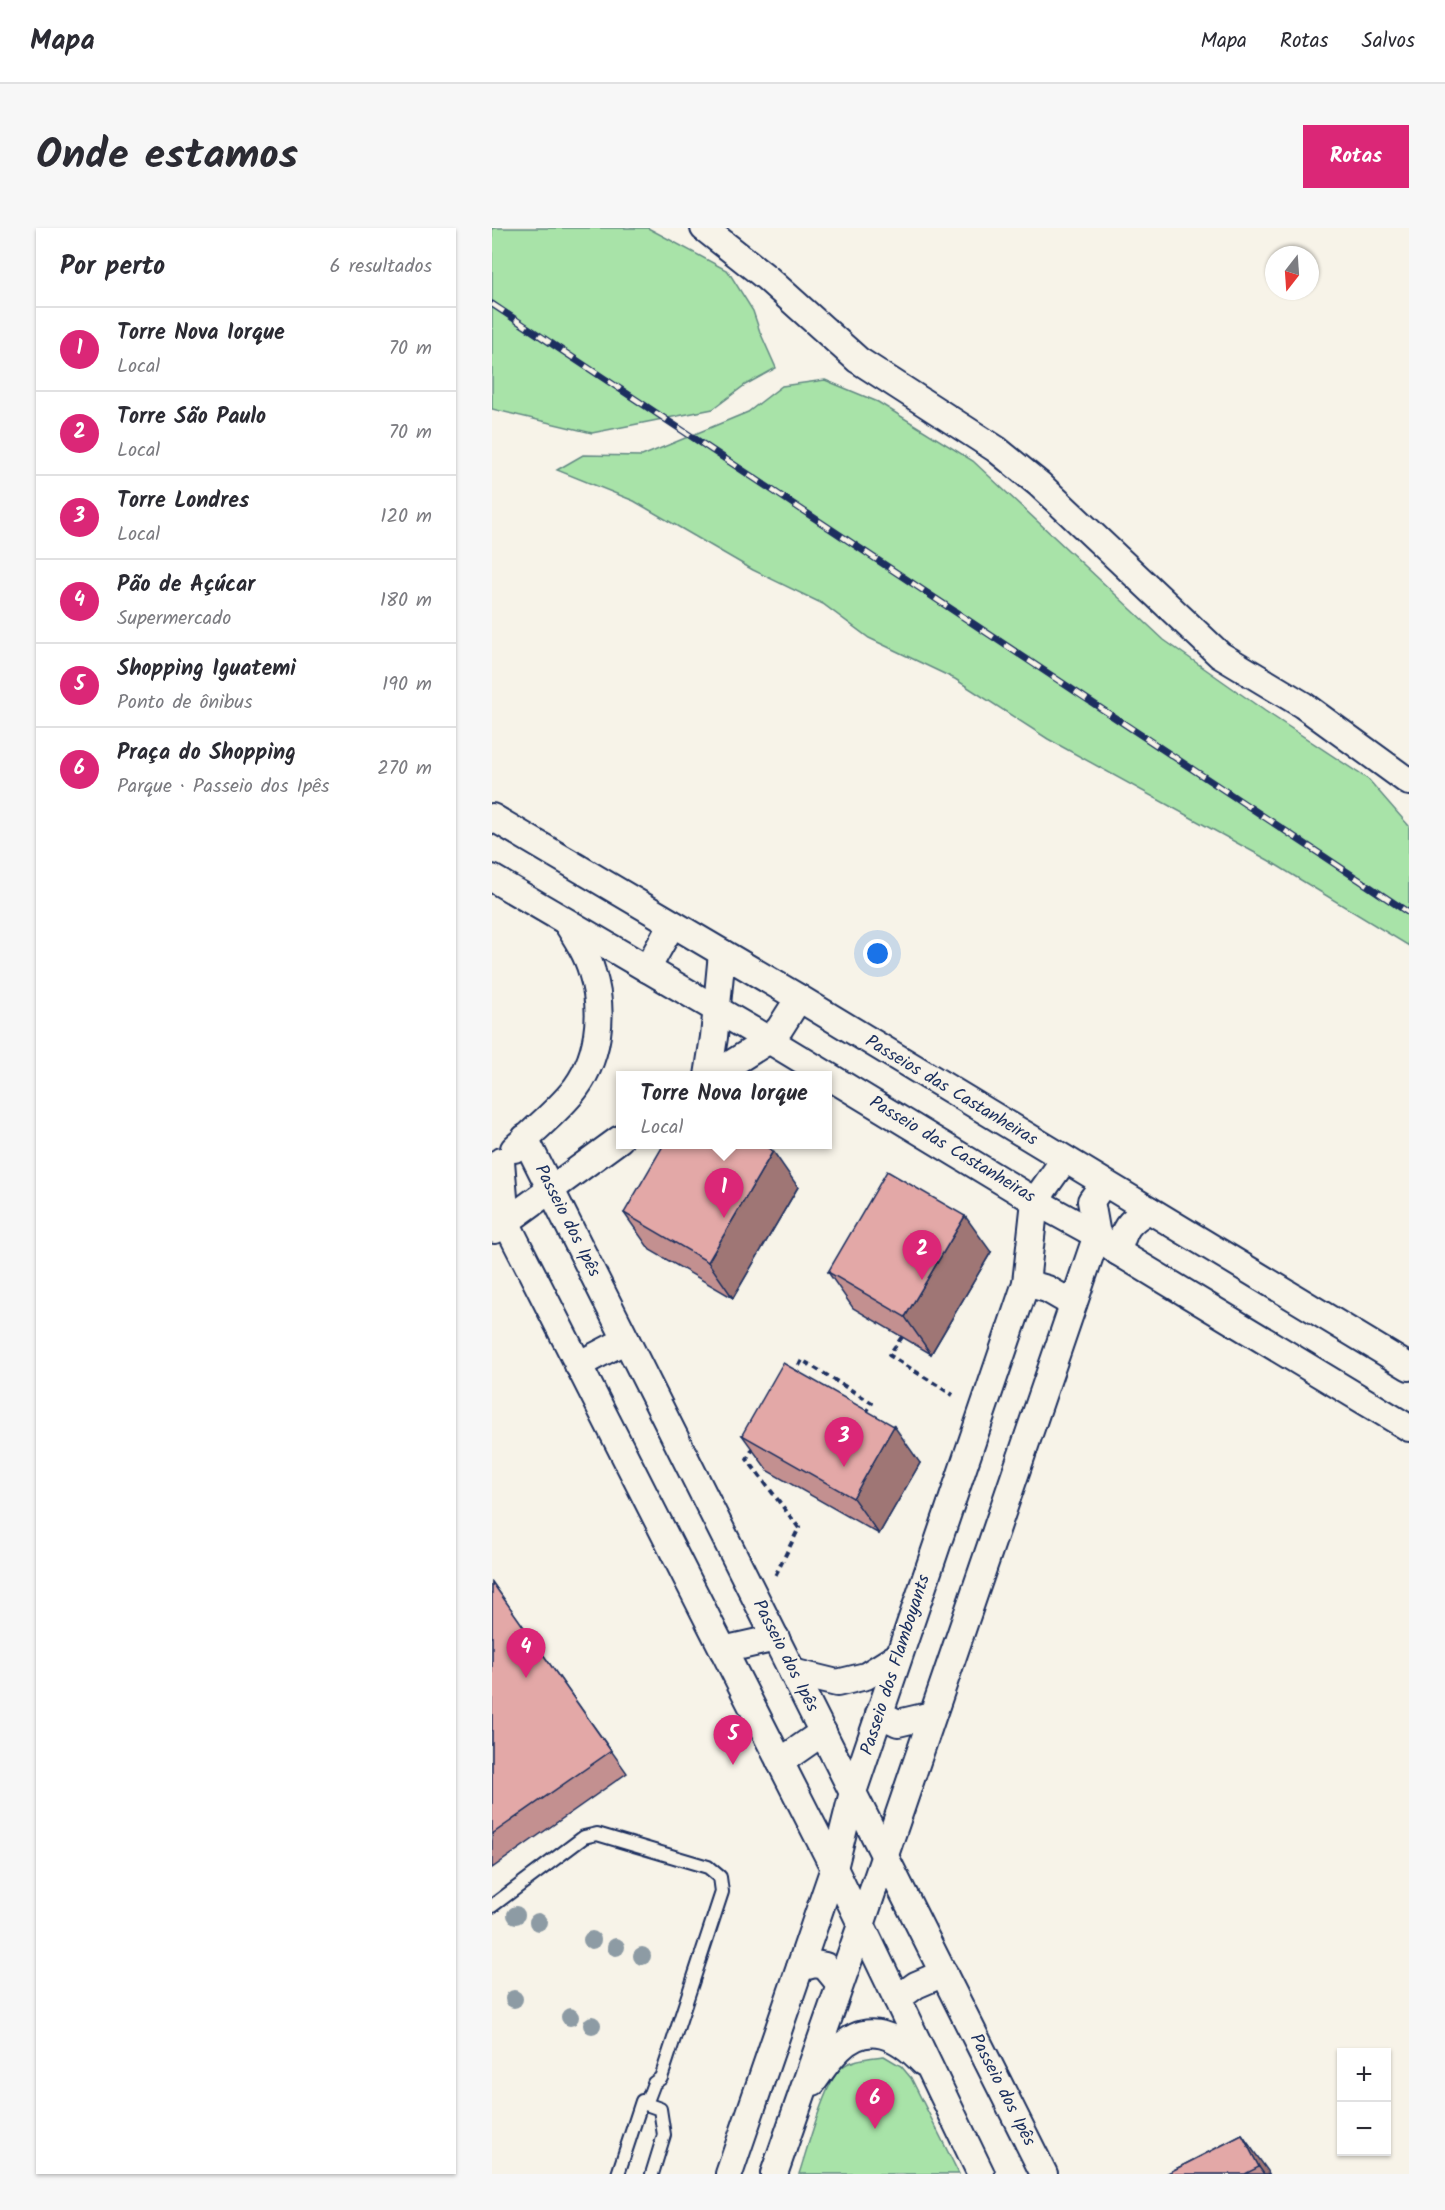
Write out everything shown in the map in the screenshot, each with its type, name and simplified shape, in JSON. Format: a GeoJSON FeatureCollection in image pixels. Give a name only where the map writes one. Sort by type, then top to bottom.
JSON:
{"type":"FeatureCollection","features":[{"type":"Feature","properties":{"kind":"street"},"geometry":{"type":"LineString","coordinates":[[704,228],[767,278],[858,360],[996,449],[1039,484],[1220,654],[1303,705],[1409,782]]}},
{"type":"Feature","properties":{"kind":"street","name":"Passeios das Castanheiras"},"geometry":{"type":"LineString","coordinates":[[492,817],[799,998],[1409,1367]]}},
{"type":"Feature","properties":{"kind":"street","name":"Passeio das Castanheiras"},"geometry":{"type":"LineString","coordinates":[[492,878],[820,1071]]}},
{"type":"Feature","properties":{"kind":"street"},"geometry":{"type":"LineString","coordinates":[[567,922],[592,970],[597,991],[598,1034],[584,1074],[572,1093],[496,1164],[499,1227],[578,1365],[834,1868],[981,2174]]}},
{"type":"Feature","properties":{"kind":"street"},"geometry":{"type":"LineString","coordinates":[[647,969],[672,924]]}},
{"type":"Feature","properties":{"kind":"street"},"geometry":{"type":"LineString","coordinates":[[711,1071],[722,953]]}},
{"type":"Feature","properties":{"kind":"street"},"geometry":{"type":"LineString","coordinates":[[718,1071],[769,1040],[780,1028],[799,998]]}},
{"type":"Feature","properties":{"kind":"street","name":"Passeio das Castanheiras"},"geometry":{"type":"LineString","coordinates":[[832,1078],[1035,1201],[1096,1235],[1118,1251],[1409,1428]]}},
{"type":"Feature","properties":{"kind":"street","name":"Passeio dos Ipês"},"geometry":{"type":"LineString","coordinates":[[525,1138],[1044,2174]]}},
{"type":"Feature","properties":{"kind":"street"},"geometry":{"type":"LineString","coordinates":[[499,1227],[616,1143]]}},
{"type":"Feature","properties":{"kind":"street","name":"Passeio dos Flamboyants"},"geometry":{"type":"LineString","coordinates":[[729,2174],[834,1868],[853,1792],[898,1656],[1026,1283],[1035,1201],[1064,1160]]}},
{"type":"Feature","properties":{"kind":"street"},"geometry":{"type":"LineString","coordinates":[[774,2174],[1096,1235],[1091,1201],[1104,1183]]}},
{"type":"Feature","properties":{"kind":"street"},"geometry":{"type":"LineString","coordinates":[[1118,1251],[1126,1227],[1131,1221],[1149,1210]]}},
{"type":"Feature","properties":{"kind":"street"},"geometry":{"type":"LineString","coordinates":[[1026,1283],[1047,1289],[1073,1304]]}},
{"type":"Feature","properties":{"kind":"street"},"geometry":{"type":"LineString","coordinates":[[578,1365],[626,1340]]}},
{"type":"Feature","properties":{"kind":"street"},"geometry":{"type":"LineString","coordinates":[[723,1650],[776,1638]]}},
{"type":"Feature","properties":{"kind":"street"},"geometry":{"type":"LineString","coordinates":[[792,1671],[837,1683],[866,1676],[898,1656]]}},
{"type":"Feature","properties":{"kind":"street"},"geometry":{"type":"LineString","coordinates":[[879,1714],[898,1723],[932,1715]]}},
{"type":"Feature","properties":{"kind":"street"},"geometry":{"type":"LineString","coordinates":[[780,1762],[823,1732]]}},
{"type":"Feature","properties":{"kind":"street"},"geometry":{"type":"LineString","coordinates":[[800,1968],[815,1964],[825,1966],[839,1983]]}},
{"type":"Feature","properties":{"kind":"street"},"geometry":{"type":"LineString","coordinates":[[897,1999],[916,1985],[944,1973]]}},
{"type":"Feature","properties":{"kind":"street"},"geometry":{"type":"LineString","coordinates":[[800,2099],[840,2047],[858,2036],[882,2033],[907,2046],[931,2070]]}},
{"type":"Feature","properties":{"kind":"lane"},"geometry":{"type":"LineString","coordinates":[[492,1906],[584,1837],[597,1833],[708,1868],[720,1877],[722,1892],[704,1950],[661,2078],[654,2083],[646,2104],[660,2109],[664,2135],[652,2174]]}},
{"type":"Feature","properties":{"kind":"lane"},"geometry":{"type":"LineString","coordinates":[[618,2174],[642,2101]]}},
{"type":"Feature","properties":{"kind":"path"},"geometry":{"type":"LineString","coordinates":[[902,1337],[889,1355],[953,1395]]}},
{"type":"Feature","properties":{"kind":"path"},"geometry":{"type":"LineString","coordinates":[[791,1380],[802,1360],[872,1403],[862,1419]]}},
{"type":"Feature","properties":{"kind":"path"},"geometry":{"type":"LineString","coordinates":[[758,1440],[747,1459],[799,1528],[774,1578]]}},
{"type":"Feature","properties":{"kind":"green space"},"geometry":{"type":"Polygon","coordinates":[[[492,228],[648,228],[728,271],[753,311],[776,368],[745,385],[713,409],[592,433],[492,409],[492,228]]]}},
{"type":"Feature","properties":{"kind":"green space"},"geometry":{"type":"Polygon","coordinates":[[[825,380],[878,402],[973,461],[1164,640],[1369,780],[1409,826],[1409,946],[1268,860],[1048,739],[955,679],[869,638],[823,604],[753,570],[634,501],[557,470],[583,455],[642,456],[748,412],[782,386],[825,380]]]}},
{"type":"Feature","properties":{"kind":"green space"},"geometry":{"type":"Polygon","coordinates":[[[884,2056],[901,2066],[911,2078],[959,2174],[799,2174],[822,2103],[834,2077],[849,2063],[884,2056]]]}},
{"type":"Feature","properties":{"kind":"building"},"geometry":{"type":"Polygon","coordinates":[[[661,1149],[770,1149],[773,1151],[708,1262],[624,1213],[661,1149]]]}},
{"type":"Feature","properties":{"kind":"building"},"geometry":{"type":"Polygon","coordinates":[[[887,1171],[965,1216],[905,1317],[828,1272],[887,1171]]]}},
{"type":"Feature","properties":{"kind":"building"},"geometry":{"type":"Polygon","coordinates":[[[783,1363],[894,1426],[853,1498],[742,1435],[783,1363]]]}},
{"type":"Feature","properties":{"kind":"building"},"geometry":{"type":"Polygon","coordinates":[[[492,1582],[611,1751],[492,1834],[492,1582]]]}},
{"type":"Feature","properties":{"kind":"building"},"geometry":{"type":"Polygon","coordinates":[[[1242,2135],[1259,2167],[1245,2174],[1166,2174],[1242,2135]]]}},
{"type":"Feature","properties":{"kind":"railway"},"geometry":{"type":"LineString","coordinates":[[492,304],[1409,913]]}},
{"type":"Feature","properties":{"kind":"place","name":"Torre Nova Iorque"},"geometry":{"type":"Point","coordinates":[724,1218]}},
{"type":"Feature","properties":{"kind":"place","name":"Torre São Paulo"},"geometry":{"type":"Point","coordinates":[922,1280]}},
{"type":"Feature","properties":{"kind":"place","name":"Torre Londres"},"geometry":{"type":"Point","coordinates":[844,1467]}},
{"type":"Feature","properties":{"kind":"place","name":"Pão de Açúcar"},"geometry":{"type":"Point","coordinates":[526,1678]}},
{"type":"Feature","properties":{"kind":"place","name":"Shopping Iguatemi"},"geometry":{"type":"Point","coordinates":[733,1765]}},
{"type":"Feature","properties":{"kind":"place","name":"Praça do Shopping"},"geometry":{"type":"Point","coordinates":[875,2129]}}]}
